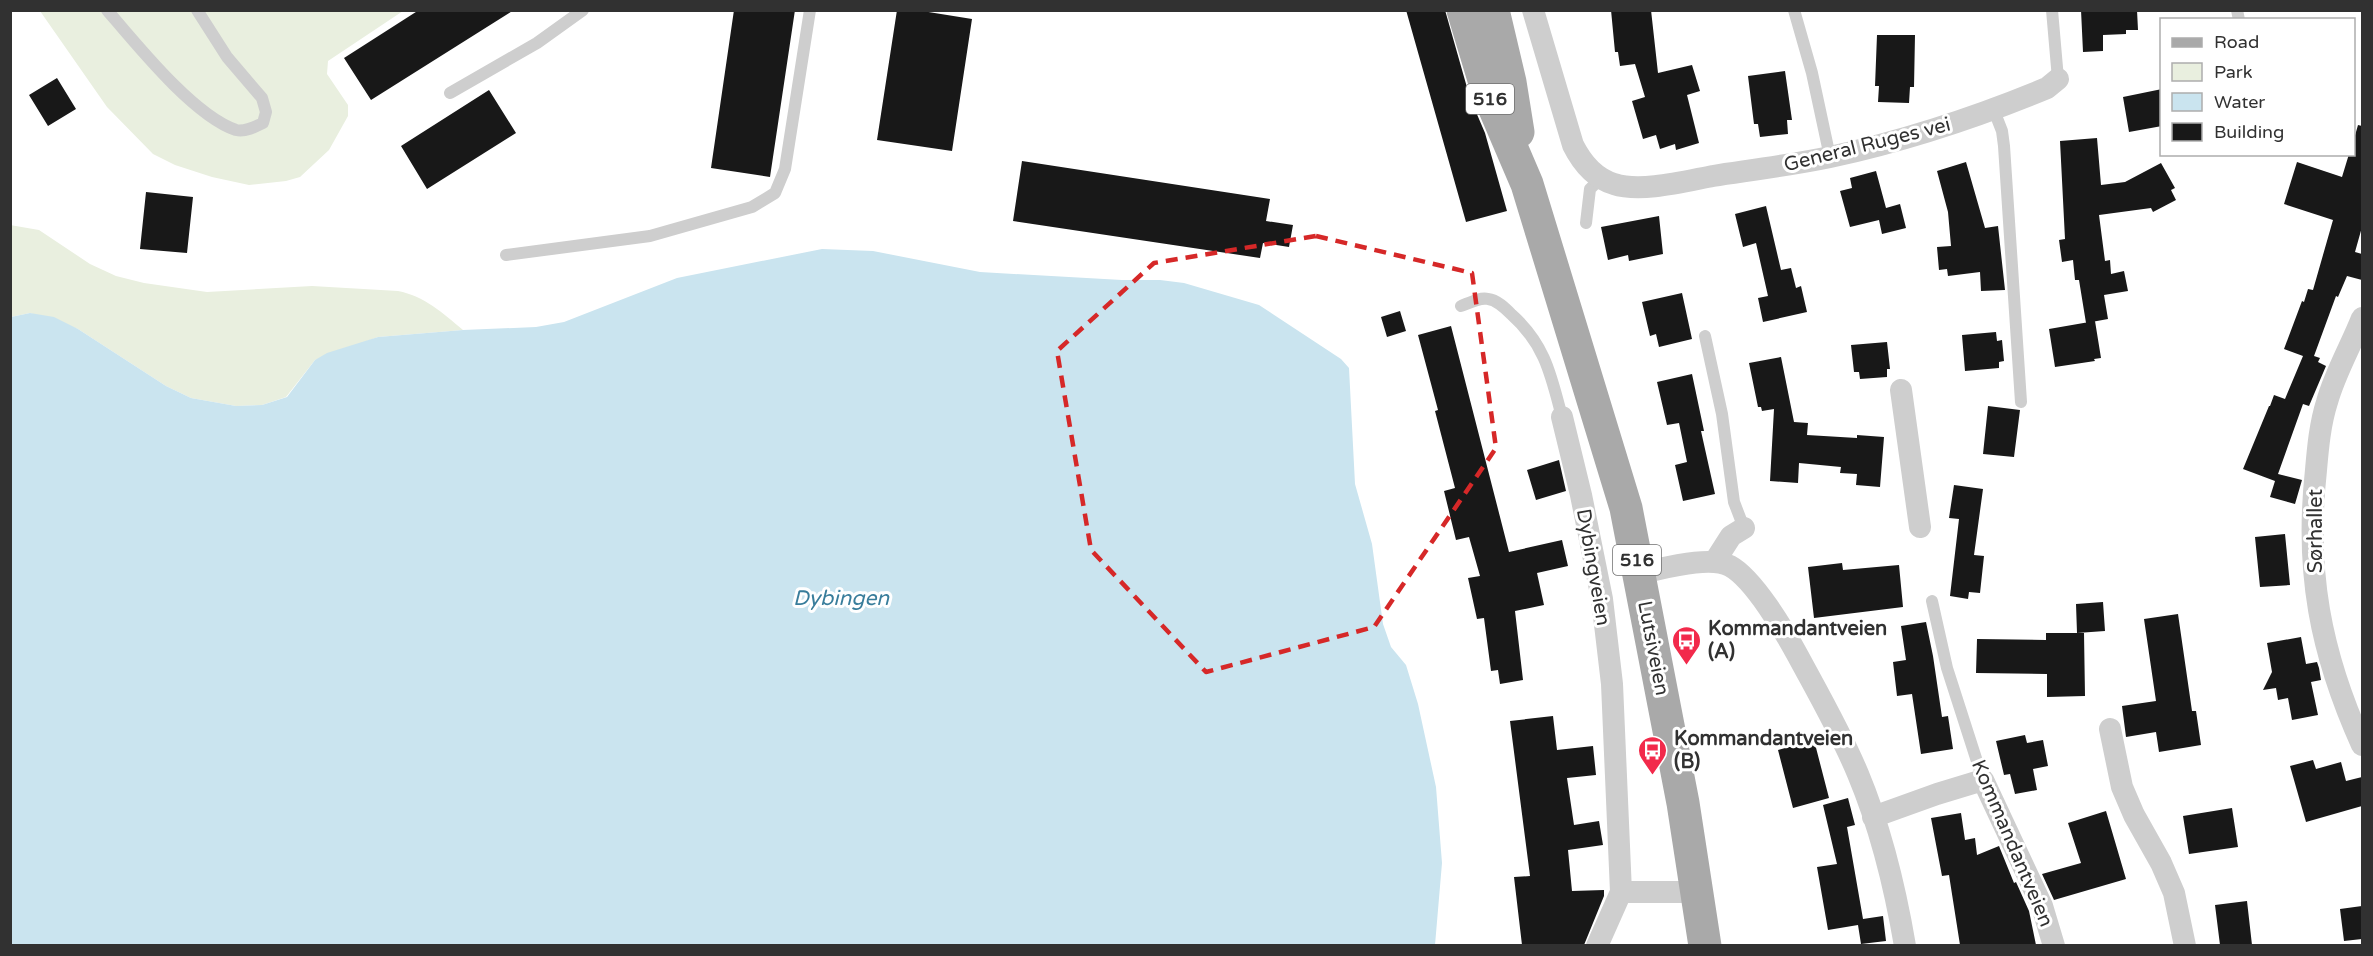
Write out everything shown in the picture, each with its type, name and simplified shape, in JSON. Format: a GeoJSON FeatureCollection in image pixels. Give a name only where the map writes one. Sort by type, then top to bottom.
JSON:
{"type":"FeatureCollection","features":[{"type":"Feature","properties":{"kind":"main road","name":"Lutsiveien"},"geometry":{"type":"LineString","coordinates":[[1463,10],[1488,93],[1527,184],[1626,508],[1683,804],[1706,945]]}},
{"type":"Feature","properties":{"kind":"main road","name":"Lutsiveien"},"geometry":{"type":"LineString","coordinates":[[1493,10],[1510,82],[1527,184]]}},
{"type":"Feature","properties":{"kind":"street","name":"General Ruges vei"},"geometry":{"type":"LineString","coordinates":[[1533,10],[1573,145],[1581,160],[1590,170],[1601,178],[1626,187],[1660,185],[1830,157],[1943,127],[2047,88],[2058,79]]}},
{"type":"Feature","properties":{"kind":"street","name":"Sørhallet"},"geometry":{"type":"LineString","coordinates":[[2362,318],[2326,402],[2320,426],[2311,512],[2314,579],[2324,638],[2331,668],[2362,745]]}},
{"type":"Feature","properties":{"kind":"street"},"geometry":{"type":"LineString","coordinates":[[1901,390],[1920,527]]}},
{"type":"Feature","properties":{"kind":"street","name":"Dybingveien"},"geometry":{"type":"LineString","coordinates":[[1562,417],[1581,495],[1602,599],[1611,673],[1621,892],[1597,945]]}},
{"type":"Feature","properties":{"kind":"street"},"geometry":{"type":"LineString","coordinates":[[1715,561],[1731,536],[1744,528]]}},
{"type":"Feature","properties":{"kind":"street"},"geometry":{"type":"LineString","coordinates":[[1640,573],[1715,561],[1730,566],[1738,572],[1771,610],[1784,630],[1859,776],[1883,844],[1897,897],[1905,945]]}},
{"type":"Feature","properties":{"kind":"street"},"geometry":{"type":"LineString","coordinates":[[2110,729],[2122,787],[2174,893],[2185,945]]}},
{"type":"Feature","properties":{"kind":"street"},"geometry":{"type":"LineString","coordinates":[[1873,817],[1983,780]]}},
{"type":"Feature","properties":{"kind":"street","name":"Kommandantveien"},"geometry":{"type":"LineString","coordinates":[[1983,780],[2042,906],[2054,945]]}},
{"type":"Feature","properties":{"kind":"street"},"geometry":{"type":"LineString","coordinates":[[1621,892],[1697,892]]}},
{"type":"Feature","properties":{"kind":"lane"},"geometry":{"type":"LineString","coordinates":[[107,10],[175,86],[210,115],[238,130],[252,128],[262,123],[266,112],[262,98],[227,57],[197,10]]}},
{"type":"Feature","properties":{"kind":"lane"},"geometry":{"type":"LineString","coordinates":[[450,93],[537,43],[583,10]]}},
{"type":"Feature","properties":{"kind":"lane"},"geometry":{"type":"LineString","coordinates":[[506,255],[650,236],[752,207],[775,193],[785,169],[810,10]]}},
{"type":"Feature","properties":{"kind":"lane"},"geometry":{"type":"LineString","coordinates":[[1794,10],[1812,73],[1830,157]]}},
{"type":"Feature","properties":{"kind":"lane","name":"General Ruges vei"},"geometry":{"type":"LineString","coordinates":[[2052,10],[2058,79]]}},
{"type":"Feature","properties":{"kind":"lane"},"geometry":{"type":"LineString","coordinates":[[1993,108],[2002,132],[2004,146],[2021,402]]}},
{"type":"Feature","properties":{"kind":"lane"},"geometry":{"type":"LineString","coordinates":[[1586,223],[1590,189],[1601,178]]}},
{"type":"Feature","properties":{"kind":"lane","name":"Dybingveien"},"geometry":{"type":"LineString","coordinates":[[1461,306],[1483,299],[1494,301],[1529,331],[1548,366],[1562,417]]}},
{"type":"Feature","properties":{"kind":"lane"},"geometry":{"type":"LineString","coordinates":[[1705,336],[1722,414],[1734,502],[1744,528]]}},
{"type":"Feature","properties":{"kind":"lane","name":"Kommandantveien"},"geometry":{"type":"LineString","coordinates":[[1932,602],[1947,668],[1983,780]]}},
{"type":"Feature","properties":{"kind":"highlighted area"},"geometry":{"type":"Polygon","coordinates":[[[1316,236],[1472,273],[1496,448],[1374,627],[1206,672],[1091,550],[1057,351],[1154,263],[1316,236]]]}},
{"type":"Feature","properties":{"kind":"green space"},"geometry":{"type":"Polygon","coordinates":[[[40,11],[403,11],[328,61],[327,74],[348,105],[348,116],[329,150],[300,177],[249,185],[212,177],[175,165],[153,154],[107,107],[40,11]]]}},
{"type":"Feature","properties":{"kind":"green space"},"geometry":{"type":"Polygon","coordinates":[[[10,225],[39,230],[90,264],[116,276],[144,283],[207,292],[312,286],[398,291],[425,301],[463,330],[378,337],[315,360],[286,397],[262,405],[236,406],[191,398],[166,386],[78,329],[30,313],[11,317],[10,225]]]}},
{"type":"Feature","properties":{"kind":"water","name":"Dybingen"},"geometry":{"type":"Polygon","coordinates":[[[822,249],[873,251],[980,272],[1184,283],[1259,305],[1341,359],[1349,368],[1355,484],[1372,544],[1383,624],[1391,647],[1406,665],[1418,704],[1436,787],[1442,863],[1435,945],[11,945],[11,317],[30,313],[54,317],[78,329],[166,386],[191,398],[236,406],[262,405],[287,397],[315,360],[327,353],[378,337],[536,327],[564,322],[677,278],[822,249]]]}},
{"type":"Feature","properties":{"kind":"building"},"geometry":{"type":"Polygon","coordinates":[[[419,10],[514,10],[371,100],[344,58],[419,10]]]}},
{"type":"Feature","properties":{"kind":"building"},"geometry":{"type":"Polygon","coordinates":[[[734,10],[795,10],[770,177],[711,168],[734,10]]]}},
{"type":"Feature","properties":{"kind":"building"},"geometry":{"type":"Polygon","coordinates":[[[897,10],[916,10],[972,19],[952,151],[877,140],[897,10]]]}},
{"type":"Feature","properties":{"kind":"building"},"geometry":{"type":"Polygon","coordinates":[[[1406,10],[1445,10],[1470,98],[1485,133],[1507,211],[1466,222],[1406,10]]]}},
{"type":"Feature","properties":{"kind":"building"},"geometry":{"type":"Polygon","coordinates":[[[1611,10],[1651,10],[1658,73],[1692,65],[1700,91],[1687,95],[1699,143],[1676,150],[1675,144],[1660,149],[1656,135],[1643,139],[1632,101],[1645,97],[1635,64],[1620,66],[1618,52],[1615,52],[1611,10]]]}},
{"type":"Feature","properties":{"kind":"building"},"geometry":{"type":"Polygon","coordinates":[[[2081,10],[2137,10],[2138,30],[2126,30],[2126,34],[2103,35],[2103,51],[2083,52],[2081,10]]]}},
{"type":"Feature","properties":{"kind":"building"},"geometry":{"type":"Polygon","coordinates":[[[1877,35],[1915,35],[1914,87],[1910,87],[1909,103],[1878,102],[1879,86],[1875,86],[1877,35]]]}},
{"type":"Feature","properties":{"kind":"building"},"geometry":{"type":"Polygon","coordinates":[[[1785,71],[1792,120],[1787,120],[1788,134],[1760,137],[1758,124],[1754,124],[1748,76],[1785,71]]]}},
{"type":"Feature","properties":{"kind":"building"},"geometry":{"type":"Polygon","coordinates":[[[57,78],[76,109],[48,126],[29,95],[57,78]]]}},
{"type":"Feature","properties":{"kind":"building"},"geometry":{"type":"Polygon","coordinates":[[[2160,89],[2160,126],[2129,132],[2123,97],[2160,89]]]}},
{"type":"Feature","properties":{"kind":"building"},"geometry":{"type":"Polygon","coordinates":[[[489,90],[516,133],[427,189],[401,146],[489,90]]]}},
{"type":"Feature","properties":{"kind":"building"},"geometry":{"type":"Polygon","coordinates":[[[2358,125],[2362,126],[2362,227],[2355,252],[2362,254],[2362,280],[2347,276],[2338,297],[2336,296],[2314,356],[2320,358],[2318,362],[2326,366],[2309,406],[2303,404],[2278,474],[2302,480],[2295,504],[2270,497],[2275,481],[2243,469],[2274,395],[2285,399],[2303,356],[2284,349],[2302,301],[2304,302],[2308,289],[2313,290],[2333,220],[2284,204],[2297,162],[2342,177],[2348,156],[2355,156],[2355,136],[2358,125]]]}},
{"type":"Feature","properties":{"kind":"building"},"geometry":{"type":"Polygon","coordinates":[[[2097,138],[2101,185],[2125,182],[2161,163],[2175,188],[2171,190],[2176,200],[2153,212],[2151,208],[2099,215],[2105,261],[2110,260],[2111,274],[2124,271],[2128,291],[2104,295],[2108,319],[2086,323],[2079,280],[2075,280],[2073,260],[2062,262],[2059,240],[2065,239],[2060,141],[2097,138]]]}},
{"type":"Feature","properties":{"kind":"building"},"geometry":{"type":"Polygon","coordinates":[[[1022,161],[1270,199],[1266,221],[1293,225],[1289,247],[1263,243],[1260,258],[1013,221],[1022,161]]]}},
{"type":"Feature","properties":{"kind":"building"},"geometry":{"type":"Polygon","coordinates":[[[1966,162],[1985,228],[1998,226],[2005,290],[1981,291],[1980,272],[1948,276],[1947,269],[1939,270],[1937,247],[1951,246],[1948,212],[1937,171],[1966,162]]]}},
{"type":"Feature","properties":{"kind":"building"},"geometry":{"type":"Polygon","coordinates":[[[1876,171],[1886,208],[1900,204],[1906,228],[1882,234],[1879,220],[1850,227],[1840,191],[1852,188],[1850,178],[1876,171]]]}},
{"type":"Feature","properties":{"kind":"building"},"geometry":{"type":"Polygon","coordinates":[[[146,192],[193,197],[187,253],[140,249],[146,192]]]}},
{"type":"Feature","properties":{"kind":"building"},"geometry":{"type":"Polygon","coordinates":[[[1766,206],[1781,270],[1791,268],[1796,288],[1801,286],[1807,312],[1763,322],[1758,298],[1768,296],[1756,243],[1743,247],[1735,214],[1766,206]]]}},
{"type":"Feature","properties":{"kind":"building"},"geometry":{"type":"Polygon","coordinates":[[[1659,216],[1663,254],[1629,261],[1628,255],[1608,260],[1601,227],[1659,216]]]}},
{"type":"Feature","properties":{"kind":"building"},"geometry":{"type":"Polygon","coordinates":[[[1682,293],[1692,339],[1659,347],[1656,334],[1650,336],[1642,302],[1682,293]]]}},
{"type":"Feature","properties":{"kind":"building"},"geometry":{"type":"Polygon","coordinates":[[[1400,311],[1406,331],[1387,337],[1381,317],[1400,311]]]}},
{"type":"Feature","properties":{"kind":"building"},"geometry":{"type":"Polygon","coordinates":[[[2095,321],[2101,358],[2055,367],[2049,329],[2095,321]]]}},
{"type":"Feature","properties":{"kind":"building"},"geometry":{"type":"Polygon","coordinates":[[[1451,326],[1509,552],[1562,540],[1568,566],[1537,573],[1544,605],[1515,611],[1523,680],[1500,684],[1498,670],[1491,671],[1484,618],[1477,619],[1468,578],[1480,576],[1469,537],[1456,540],[1444,491],[1455,488],[1435,411],[1438,410],[1418,335],[1451,326]]]}},
{"type":"Feature","properties":{"kind":"building"},"geometry":{"type":"Polygon","coordinates":[[[1996,332],[1997,341],[2002,340],[2004,361],[1999,362],[1999,368],[1965,371],[1962,335],[1996,332]]]}},
{"type":"Feature","properties":{"kind":"building"},"geometry":{"type":"Polygon","coordinates":[[[1887,342],[1890,369],[1887,369],[1887,377],[1860,379],[1859,372],[1854,372],[1851,345],[1887,342]]]}},
{"type":"Feature","properties":{"kind":"building"},"geometry":{"type":"Polygon","coordinates":[[[1781,357],[1794,422],[1808,423],[1807,435],[1884,437],[1880,487],[1856,485],[1857,474],[1840,473],[1841,467],[1799,463],[1798,483],[1770,481],[1774,409],[1762,411],[1761,407],[1758,407],[1749,363],[1781,357]]]}},
{"type":"Feature","properties":{"kind":"building"},"geometry":{"type":"Polygon","coordinates":[[[1692,374],[1704,431],[1701,431],[1715,494],[1683,501],[1675,465],[1687,462],[1679,423],[1667,425],[1657,382],[1692,374]]]}},
{"type":"Feature","properties":{"kind":"building"},"geometry":{"type":"Polygon","coordinates":[[[1988,406],[2020,410],[2014,457],[1983,454],[1988,406]]]}},
{"type":"Feature","properties":{"kind":"building"},"geometry":{"type":"Polygon","coordinates":[[[1559,460],[1566,491],[1536,500],[1527,470],[1559,460]]]}},
{"type":"Feature","properties":{"kind":"building"},"geometry":{"type":"Polygon","coordinates":[[[1954,485],[1983,489],[1974,555],[1984,556],[1980,593],[1969,592],[1968,599],[1950,596],[1959,519],[1949,518],[1954,485]]]}},
{"type":"Feature","properties":{"kind":"building"},"geometry":{"type":"Polygon","coordinates":[[[2285,534],[2290,585],[2260,587],[2255,537],[2285,534]]]}},
{"type":"Feature","properties":{"kind":"building"},"geometry":{"type":"Polygon","coordinates":[[[1842,563],[1843,570],[1899,565],[1903,607],[1814,618],[1808,567],[1842,563]]]}},
{"type":"Feature","properties":{"kind":"building"},"geometry":{"type":"Polygon","coordinates":[[[2103,602],[2105,631],[2077,633],[2076,604],[2103,602]]]}},
{"type":"Feature","properties":{"kind":"building"},"geometry":{"type":"Polygon","coordinates":[[[2178,614],[2192,711],[2196,711],[2201,745],[2159,752],[2156,732],[2126,737],[2122,706],[2156,701],[2144,619],[2178,614]]]}},
{"type":"Feature","properties":{"kind":"building"},"geometry":{"type":"Polygon","coordinates":[[[1926,622],[1942,717],[1948,716],[1953,749],[1921,754],[1912,694],[1897,696],[1893,662],[1906,660],[1901,626],[1926,622]]]}},
{"type":"Feature","properties":{"kind":"building"},"geometry":{"type":"Polygon","coordinates":[[[2046,633],[2084,633],[2085,696],[2047,697],[2047,674],[1976,673],[1977,639],[2046,640],[2046,633]]]}},
{"type":"Feature","properties":{"kind":"building"},"geometry":{"type":"Polygon","coordinates":[[[2301,637],[2306,664],[2317,662],[2319,668],[2321,680],[2311,682],[2318,715],[2292,720],[2288,698],[2278,700],[2276,688],[2263,690],[2272,672],[2267,643],[2301,637]]]}},
{"type":"Feature","properties":{"kind":"building"},"geometry":{"type":"Polygon","coordinates":[[[1553,716],[1557,750],[1593,746],[1596,775],[1567,778],[1574,825],[1599,821],[1603,845],[1568,850],[1572,891],[1604,890],[1604,896],[1584,945],[1522,945],[1514,877],[1530,876],[1510,721],[1553,716]]]}},
{"type":"Feature","properties":{"kind":"building"},"geometry":{"type":"Polygon","coordinates":[[[2025,735],[2027,743],[2043,740],[2048,766],[2033,769],[2037,790],[2015,794],[2010,774],[2004,775],[1996,741],[2025,735]]]}},
{"type":"Feature","properties":{"kind":"building"},"geometry":{"type":"Polygon","coordinates":[[[1814,740],[1829,798],[1793,808],[1778,750],[1814,740]]]}},
{"type":"Feature","properties":{"kind":"building"},"geometry":{"type":"Polygon","coordinates":[[[2313,760],[2316,769],[2341,762],[2346,781],[2362,777],[2362,806],[2306,822],[2290,766],[2313,760]]]}},
{"type":"Feature","properties":{"kind":"building"},"geometry":{"type":"Polygon","coordinates":[[[1848,798],[1855,825],[1847,827],[1863,919],[1883,916],[1886,941],[1861,944],[1858,925],[1828,930],[1817,867],[1837,864],[1823,805],[1848,798]]]}},
{"type":"Feature","properties":{"kind":"building"},"geometry":{"type":"Polygon","coordinates":[[[2232,808],[2238,847],[2189,854],[2183,816],[2232,808]]]}},
{"type":"Feature","properties":{"kind":"building"},"geometry":{"type":"Polygon","coordinates":[[[2106,811],[2126,879],[2054,900],[2042,874],[2081,863],[2068,823],[2106,811]]]}},
{"type":"Feature","properties":{"kind":"building"},"geometry":{"type":"Polygon","coordinates":[[[1961,813],[1965,840],[1975,838],[1977,855],[1999,846],[2014,883],[2016,882],[2029,911],[2036,945],[1960,945],[1949,875],[1942,876],[1931,818],[1961,813]]]}},
{"type":"Feature","properties":{"kind":"building"},"geometry":{"type":"Polygon","coordinates":[[[2247,901],[2252,945],[2220,945],[2215,905],[2247,901]]]}},
{"type":"Feature","properties":{"kind":"building"},"geometry":{"type":"Polygon","coordinates":[[[2362,906],[2362,939],[2344,941],[2340,909],[2362,906]]]}},
{"type":"Feature","properties":{"kind":"place","name":"Kommandantveien (A)"},"geometry":{"type":"Point","coordinates":[1687,666]}},
{"type":"Feature","properties":{"kind":"place","name":"Kommandantveien (B)"},"geometry":{"type":"Point","coordinates":[1653,776]}}]}
